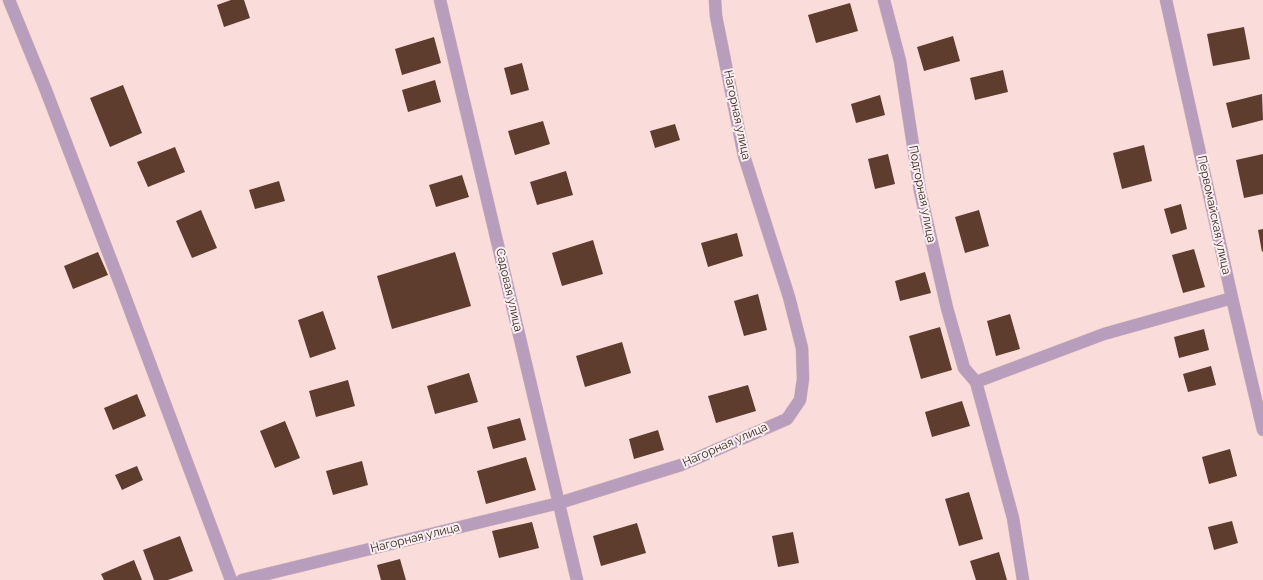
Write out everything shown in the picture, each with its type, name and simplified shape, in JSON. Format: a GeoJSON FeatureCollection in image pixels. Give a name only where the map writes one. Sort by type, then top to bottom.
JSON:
{"type":"FeatureCollection","features":[{"type":"Feature","properties":{"kind":"street"},"geometry":{"type":"LineString","coordinates":[[9,0],[45,88],[231,580]]}},
{"type":"Feature","properties":{"kind":"street","name":"Садовая улица"},"geometry":{"type":"LineString","coordinates":[[440,0],[577,580]]}},
{"type":"Feature","properties":{"kind":"street","name":"Нагорная улица"},"geometry":{"type":"LineString","coordinates":[[242,580],[559,503],[681,465],[787,418],[800,400],[803,379],[802,348],[789,297],[744,156],[716,16],[715,0]]}},
{"type":"Feature","properties":{"kind":"street","name":"Подгорная улица"},"geometry":{"type":"LineString","coordinates":[[884,0],[900,61],[920,191],[947,308],[964,368],[976,382],[1013,518],[1023,580]]}},
{"type":"Feature","properties":{"kind":"street","name":"Первомайская улица"},"geometry":{"type":"LineString","coordinates":[[1166,0],[1263,430]]}},
{"type":"Feature","properties":{"kind":"street"},"geometry":{"type":"LineString","coordinates":[[976,382],[1104,334],[1232,298]]}},
{"type":"Feature","properties":{"kind":"building"},"geometry":{"type":"Polygon","coordinates":[[[231,0],[244,0],[250,18],[224,27],[217,5],[231,0]]]}},
{"type":"Feature","properties":{"kind":"building"},"geometry":{"type":"Polygon","coordinates":[[[850,3],[858,31],[816,43],[808,15],[850,3]]]}},
{"type":"Feature","properties":{"kind":"building"},"geometry":{"type":"Polygon","coordinates":[[[1244,27],[1250,59],[1213,66],[1207,34],[1244,27]]]}},
{"type":"Feature","properties":{"kind":"building"},"geometry":{"type":"Polygon","coordinates":[[[953,36],[960,61],[924,71],[917,47],[953,36]]]}},
{"type":"Feature","properties":{"kind":"building"},"geometry":{"type":"Polygon","coordinates":[[[434,37],[441,63],[402,75],[395,49],[434,37]]]}},
{"type":"Feature","properties":{"kind":"building"},"geometry":{"type":"Polygon","coordinates":[[[522,63],[529,90],[511,95],[504,68],[522,63]]]}},
{"type":"Feature","properties":{"kind":"building"},"geometry":{"type":"Polygon","coordinates":[[[1003,70],[1008,92],[975,100],[970,78],[1003,70]]]}},
{"type":"Feature","properties":{"kind":"building"},"geometry":{"type":"Polygon","coordinates":[[[435,80],[441,102],[408,112],[402,90],[435,80]]]}},
{"type":"Feature","properties":{"kind":"building"},"geometry":{"type":"Polygon","coordinates":[[[123,85],[142,133],[110,147],[90,98],[123,85]]]}},
{"type":"Feature","properties":{"kind":"building"},"geometry":{"type":"Polygon","coordinates":[[[1262,94],[1263,120],[1232,128],[1226,103],[1262,94]]]}},
{"type":"Feature","properties":{"kind":"building"},"geometry":{"type":"Polygon","coordinates":[[[880,95],[885,115],[856,123],[851,104],[880,95]]]}},
{"type":"Feature","properties":{"kind":"building"},"geometry":{"type":"Polygon","coordinates":[[[543,121],[550,144],[515,155],[508,131],[543,121]]]}},
{"type":"Feature","properties":{"kind":"building"},"geometry":{"type":"Polygon","coordinates":[[[675,124],[680,140],[655,148],[650,131],[675,124]]]}},
{"type":"Feature","properties":{"kind":"building"},"geometry":{"type":"Polygon","coordinates":[[[1144,145],[1152,181],[1122,189],[1113,153],[1144,145]]]}},
{"type":"Feature","properties":{"kind":"building"},"geometry":{"type":"Polygon","coordinates":[[[175,147],[185,172],[148,187],[137,162],[175,147]]]}},
{"type":"Feature","properties":{"kind":"building"},"geometry":{"type":"Polygon","coordinates":[[[888,154],[895,184],[875,189],[868,159],[888,154]]]}},
{"type":"Feature","properties":{"kind":"building"},"geometry":{"type":"Polygon","coordinates":[[[1263,154],[1263,194],[1244,198],[1236,160],[1263,154]]]}},
{"type":"Feature","properties":{"kind":"building"},"geometry":{"type":"Polygon","coordinates":[[[566,171],[573,195],[537,205],[530,182],[566,171]]]}},
{"type":"Feature","properties":{"kind":"building"},"geometry":{"type":"Polygon","coordinates":[[[462,175],[469,197],[436,207],[429,185],[462,175]]]}},
{"type":"Feature","properties":{"kind":"building"},"geometry":{"type":"Polygon","coordinates":[[[279,181],[285,201],[255,209],[249,190],[279,181]]]}},
{"type":"Feature","properties":{"kind":"building"},"geometry":{"type":"Polygon","coordinates":[[[1181,204],[1187,229],[1171,234],[1164,209],[1181,204]]]}},
{"type":"Feature","properties":{"kind":"building"},"geometry":{"type":"Polygon","coordinates":[[[201,210],[217,248],[192,258],[176,221],[201,210]]]}},
{"type":"Feature","properties":{"kind":"building"},"geometry":{"type":"Polygon","coordinates":[[[979,210],[989,246],[965,253],[955,217],[979,210]]]}},
{"type":"Feature","properties":{"kind":"building"},"geometry":{"type":"Polygon","coordinates":[[[1263,229],[1263,251],[1262,252],[1258,230],[1263,229]]]}},
{"type":"Feature","properties":{"kind":"building"},"geometry":{"type":"Polygon","coordinates":[[[737,233],[743,256],[708,267],[701,243],[737,233]]]}},
{"type":"Feature","properties":{"kind":"building"},"geometry":{"type":"Polygon","coordinates":[[[593,240],[603,274],[562,286],[552,253],[593,240]]]}},
{"type":"Feature","properties":{"kind":"building"},"geometry":{"type":"Polygon","coordinates":[[[1194,249],[1205,287],[1183,293],[1172,255],[1194,249]]]}},
{"type":"Feature","properties":{"kind":"building"},"geometry":{"type":"Polygon","coordinates":[[[98,252],[108,275],[73,289],[64,266],[98,252]]]}},
{"type":"Feature","properties":{"kind":"building"},"geometry":{"type":"Polygon","coordinates":[[[455,252],[471,306],[392,329],[377,276],[455,252]]]}},
{"type":"Feature","properties":{"kind":"building"},"geometry":{"type":"Polygon","coordinates":[[[925,272],[931,293],[900,301],[895,281],[925,272]]]}},
{"type":"Feature","properties":{"kind":"building"},"geometry":{"type":"Polygon","coordinates":[[[758,294],[767,330],[744,336],[734,301],[758,294]]]}},
{"type":"Feature","properties":{"kind":"building"},"geometry":{"type":"Polygon","coordinates":[[[323,311],[336,349],[310,358],[298,320],[323,311]]]}},
{"type":"Feature","properties":{"kind":"building"},"geometry":{"type":"Polygon","coordinates":[[[1010,314],[1020,349],[996,356],[987,321],[1010,314]]]}},
{"type":"Feature","properties":{"kind":"building"},"geometry":{"type":"Polygon","coordinates":[[[940,327],[952,370],[921,379],[909,336],[940,327]]]}},
{"type":"Feature","properties":{"kind":"building"},"geometry":{"type":"Polygon","coordinates":[[[1204,329],[1209,350],[1179,358],[1174,337],[1204,329]]]}},
{"type":"Feature","properties":{"kind":"building"},"geometry":{"type":"Polygon","coordinates":[[[622,342],[631,373],[585,387],[576,356],[622,342]]]}},
{"type":"Feature","properties":{"kind":"building"},"geometry":{"type":"Polygon","coordinates":[[[1211,366],[1216,385],[1188,392],[1183,374],[1211,366]]]}},
{"type":"Feature","properties":{"kind":"building"},"geometry":{"type":"Polygon","coordinates":[[[469,373],[478,402],[435,414],[427,386],[469,373]]]}},
{"type":"Feature","properties":{"kind":"building"},"geometry":{"type":"Polygon","coordinates":[[[348,380],[355,406],[316,417],[309,391],[348,380]]]}},
{"type":"Feature","properties":{"kind":"building"},"geometry":{"type":"Polygon","coordinates":[[[748,385],[756,411],[716,423],[708,396],[748,385]]]}},
{"type":"Feature","properties":{"kind":"building"},"geometry":{"type":"Polygon","coordinates":[[[137,394],[146,416],[113,430],[104,408],[137,394]]]}},
{"type":"Feature","properties":{"kind":"building"},"geometry":{"type":"Polygon","coordinates":[[[962,401],[970,426],[932,437],[925,412],[962,401]]]}},
{"type":"Feature","properties":{"kind":"building"},"geometry":{"type":"Polygon","coordinates":[[[520,418],[526,440],[493,449],[487,427],[520,418]]]}},
{"type":"Feature","properties":{"kind":"building"},"geometry":{"type":"Polygon","coordinates":[[[285,421],[300,458],[275,468],[260,431],[285,421]]]}},
{"type":"Feature","properties":{"kind":"building"},"geometry":{"type":"Polygon","coordinates":[[[658,430],[664,450],[634,459],[629,439],[658,430]]]}},
{"type":"Feature","properties":{"kind":"building"},"geometry":{"type":"Polygon","coordinates":[[[1230,449],[1237,476],[1209,484],[1202,457],[1230,449]]]}},
{"type":"Feature","properties":{"kind":"building"},"geometry":{"type":"Polygon","coordinates":[[[526,457],[536,490],[486,504],[477,471],[526,457]]]}},
{"type":"Feature","properties":{"kind":"building"},"geometry":{"type":"Polygon","coordinates":[[[362,461],[368,485],[333,495],[326,471],[362,461]]]}},
{"type":"Feature","properties":{"kind":"building"},"geometry":{"type":"Polygon","coordinates":[[[137,466],[143,480],[122,490],[115,475],[137,466]]]}},
{"type":"Feature","properties":{"kind":"building"},"geometry":{"type":"Polygon","coordinates":[[[969,492],[983,539],[959,546],[945,499],[969,492]]]}},
{"type":"Feature","properties":{"kind":"building"},"geometry":{"type":"Polygon","coordinates":[[[1232,521],[1238,543],[1214,550],[1208,527],[1232,521]]]}},
{"type":"Feature","properties":{"kind":"building"},"geometry":{"type":"Polygon","coordinates":[[[532,522],[539,548],[499,558],[492,531],[532,522]]]}},
{"type":"Feature","properties":{"kind":"building"},"geometry":{"type":"Polygon","coordinates":[[[637,523],[646,553],[601,566],[593,536],[637,523]]]}},
{"type":"Feature","properties":{"kind":"building"},"geometry":{"type":"Polygon","coordinates":[[[793,532],[799,563],[778,567],[772,536],[793,532]]]}},
{"type":"Feature","properties":{"kind":"building"},"geometry":{"type":"Polygon","coordinates":[[[180,536],[193,571],[168,580],[154,580],[143,550],[180,536]]]}},
{"type":"Feature","properties":{"kind":"building"},"geometry":{"type":"Polygon","coordinates":[[[999,552],[1007,580],[976,580],[970,561],[999,552]]]}},
{"type":"Feature","properties":{"kind":"building"},"geometry":{"type":"Polygon","coordinates":[[[400,559],[406,580],[381,580],[377,565],[400,559]]]}},
{"type":"Feature","properties":{"kind":"building"},"geometry":{"type":"Polygon","coordinates":[[[134,560],[142,580],[104,580],[101,574],[134,560]]]}}]}
